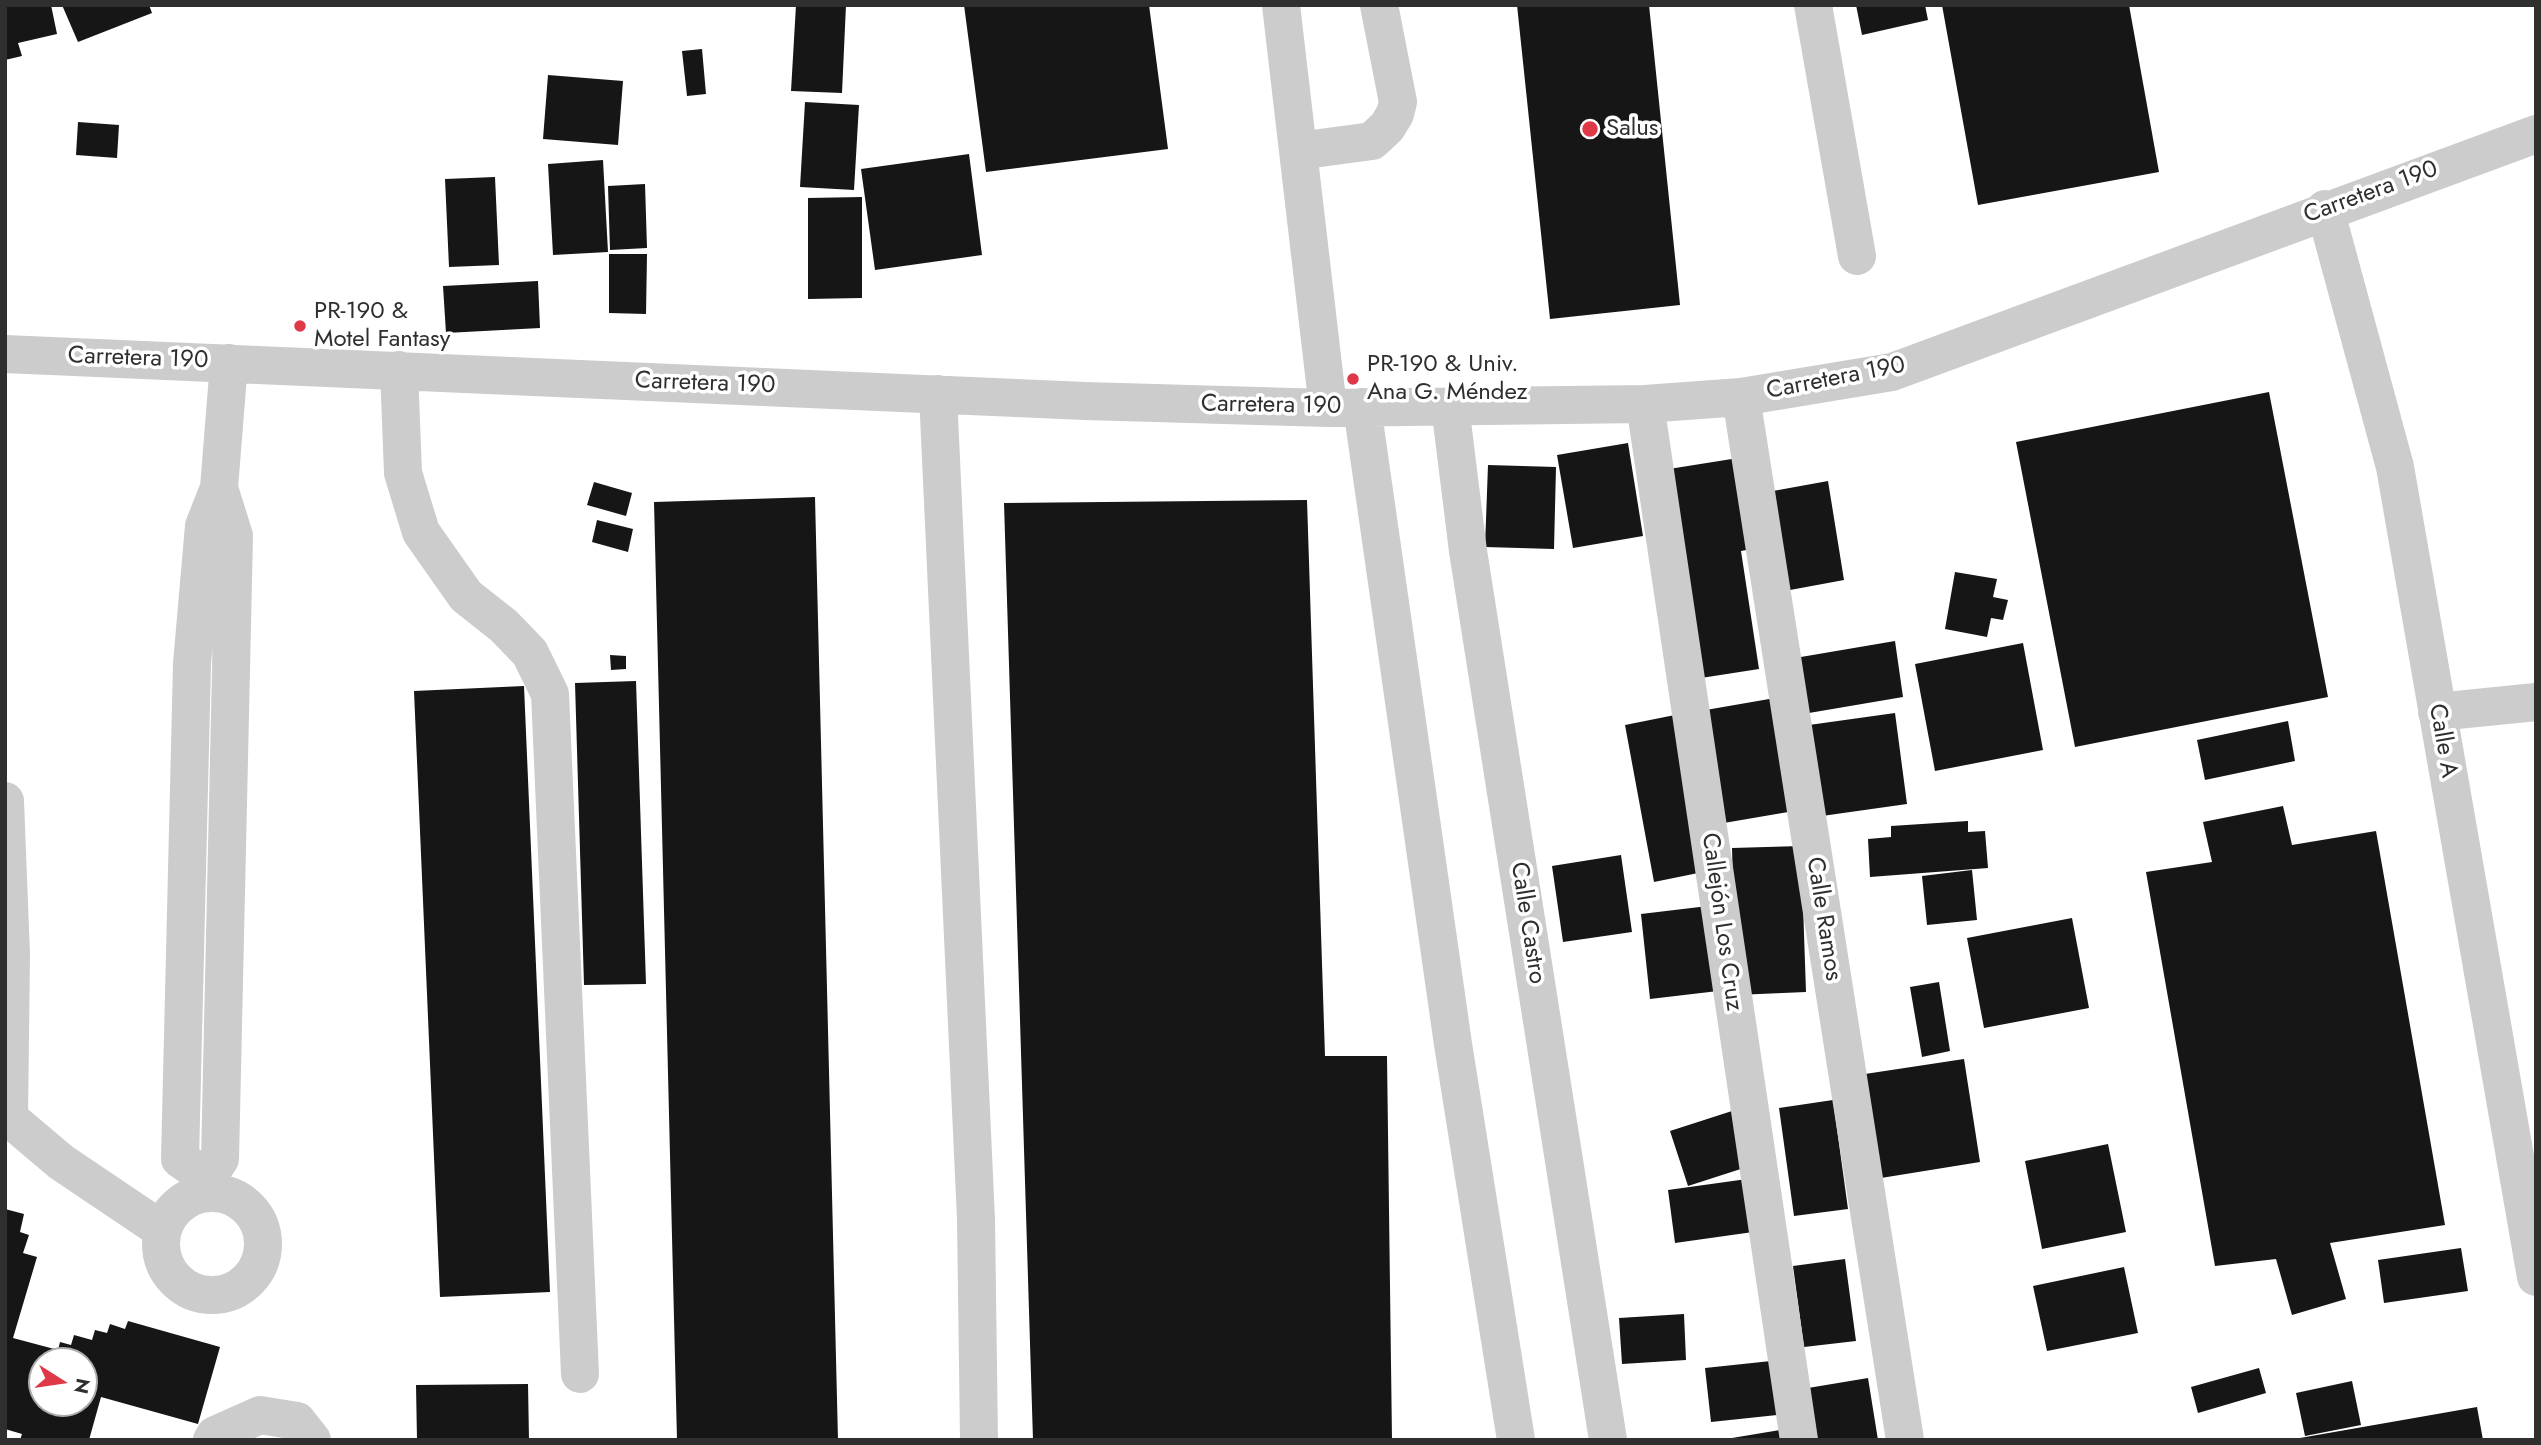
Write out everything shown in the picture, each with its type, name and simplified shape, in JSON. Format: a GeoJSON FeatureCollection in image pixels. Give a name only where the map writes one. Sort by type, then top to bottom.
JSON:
{"type":"FeatureCollection","features":[{"type":"Feature","properties":{"kind":"street"},"geometry":{"type":"LineString","coordinates":[[1281,5],[1298,151],[1345,407],[1451,1030],[1516,1440]]}},
{"type":"Feature","properties":{"kind":"street"},"geometry":{"type":"LineString","coordinates":[[1298,151],[1372,141],[1395,114],[1398,102],[1379,5]]}},
{"type":"Feature","properties":{"kind":"street"},"geometry":{"type":"LineString","coordinates":[[1813,5],[1857,256]]}},
{"type":"Feature","properties":{"kind":"street","name":"Carretera 190"},"geometry":{"type":"LineString","coordinates":[[5,354],[938,394],[1345,407],[1645,404],[1741,397],[1892,372],[2325,209],[2536,134]]}},
{"type":"Feature","properties":{"kind":"street","name":"Calle A"},"geometry":{"type":"LineString","coordinates":[[2325,209],[2395,467],[2536,1277]]}},
{"type":"Feature","properties":{"kind":"street"},"geometry":{"type":"LineString","coordinates":[[207,1185],[237,1199],[258,1221],[262,1251],[249,1279],[224,1294],[201,1294],[180,1285],[163,1260],[160,1245],[162,1230],[178,1205],[207,1185],[220,1159],[233,536],[219,488],[229,363]]}},
{"type":"Feature","properties":{"kind":"street"},"geometry":{"type":"LineString","coordinates":[[398,370],[403,473],[421,532],[466,596],[504,626],[530,653],[550,694],[580,1374]]}},
{"type":"Feature","properties":{"kind":"street"},"geometry":{"type":"LineString","coordinates":[[938,394],[976,1219],[979,1440]]}},
{"type":"Feature","properties":{"kind":"street","name":"Calle Ramos"},"geometry":{"type":"LineString","coordinates":[[1741,397],[1905,1440]]}},
{"type":"Feature","properties":{"kind":"street","name":"Callejón Los Cruz"},"geometry":{"type":"LineString","coordinates":[[1645,404],[1799,1440]]}},
{"type":"Feature","properties":{"kind":"street","name":"Calle Castro"},"geometry":{"type":"LineString","coordinates":[[1450,406],[1468,551],[1608,1440]]}},
{"type":"Feature","properties":{"kind":"street"},"geometry":{"type":"LineString","coordinates":[[2437,712],[2536,702]]}},
{"type":"Feature","properties":{"kind":"street"},"geometry":{"type":"LineString","coordinates":[[5,801],[11,955],[9,1118],[61,1162],[162,1230]]}},
{"type":"Feature","properties":{"kind":"street"},"geometry":{"type":"LineString","coordinates":[[212,1440],[215,1435],[260,1415],[297,1421],[312,1440]]}},
{"type":"Feature","properties":{"kind":"building"},"geometry":{"type":"Polygon","coordinates":[[[5,5],[51,5],[57,34],[18,43],[22,56],[5,60],[5,5]]]}},
{"type":"Feature","properties":{"kind":"building"},"geometry":{"type":"Polygon","coordinates":[[[62,5],[149,5],[152,13],[78,42],[62,5]]]}},
{"type":"Feature","properties":{"kind":"building"},"geometry":{"type":"Polygon","coordinates":[[[796,5],[846,5],[842,93],[791,91],[796,5]]]}},
{"type":"Feature","properties":{"kind":"building"},"geometry":{"type":"Polygon","coordinates":[[[964,5],[1149,5],[1168,149],[986,172],[964,5]]]}},
{"type":"Feature","properties":{"kind":"building"},"geometry":{"type":"Polygon","coordinates":[[[1517,5],[1649,5],[1680,305],[1550,319],[1517,5]]]}},
{"type":"Feature","properties":{"kind":"building"},"geometry":{"type":"Polygon","coordinates":[[[1856,5],[1925,5],[1928,20],[1862,35],[1856,5]]]}},
{"type":"Feature","properties":{"kind":"building"},"geometry":{"type":"Polygon","coordinates":[[[1942,5],[2129,5],[2159,172],[1978,205],[1942,5]]]}},
{"type":"Feature","properties":{"kind":"building"},"geometry":{"type":"Polygon","coordinates":[[[702,49],[706,94],[687,96],[682,51],[702,49]]]}},
{"type":"Feature","properties":{"kind":"building"},"geometry":{"type":"Polygon","coordinates":[[[548,75],[623,81],[618,145],[543,139],[548,75]]]}},
{"type":"Feature","properties":{"kind":"building"},"geometry":{"type":"Polygon","coordinates":[[[805,102],[859,105],[854,190],[800,187],[805,102]]]}},
{"type":"Feature","properties":{"kind":"building"},"geometry":{"type":"Polygon","coordinates":[[[78,122],[119,125],[117,158],[76,155],[78,122]]]}},
{"type":"Feature","properties":{"kind":"building"},"geometry":{"type":"Polygon","coordinates":[[[969,154],[982,255],[875,270],[861,169],[969,154]]]}},
{"type":"Feature","properties":{"kind":"building"},"geometry":{"type":"Polygon","coordinates":[[[603,160],[608,252],[553,255],[548,164],[603,160]]]}},
{"type":"Feature","properties":{"kind":"building"},"geometry":{"type":"Polygon","coordinates":[[[495,177],[499,265],[449,267],[445,179],[495,177]]]}},
{"type":"Feature","properties":{"kind":"building"},"geometry":{"type":"Polygon","coordinates":[[[645,184],[647,248],[610,250],[608,186],[645,184]]]}},
{"type":"Feature","properties":{"kind":"building"},"geometry":{"type":"Polygon","coordinates":[[[862,197],[862,298],[808,299],[808,198],[862,197]]]}},
{"type":"Feature","properties":{"kind":"building"},"geometry":{"type":"Polygon","coordinates":[[[609,254],[647,254],[646,314],[609,313],[609,254]]]}},
{"type":"Feature","properties":{"kind":"building"},"geometry":{"type":"Polygon","coordinates":[[[538,281],[540,328],[446,333],[443,286],[538,281]]]}},
{"type":"Feature","properties":{"kind":"building"},"geometry":{"type":"Polygon","coordinates":[[[2269,392],[2328,697],[2075,747],[2016,442],[2269,392]]]}},
{"type":"Feature","properties":{"kind":"building"},"geometry":{"type":"Polygon","coordinates":[[[1628,443],[1643,536],[1573,548],[1557,455],[1628,443]]]}},
{"type":"Feature","properties":{"kind":"building"},"geometry":{"type":"Polygon","coordinates":[[[1738,458],[1752,549],[1741,551],[1759,669],[1701,678],[1669,469],[1738,458]]]}},
{"type":"Feature","properties":{"kind":"building"},"geometry":{"type":"Polygon","coordinates":[[[1488,465],[1556,467],[1554,549],[1485,547],[1488,465]]]}},
{"type":"Feature","properties":{"kind":"building"},"geometry":{"type":"Polygon","coordinates":[[[1828,481],[1844,580],[1790,590],[1773,491],[1828,481]]]}},
{"type":"Feature","properties":{"kind":"building"},"geometry":{"type":"Polygon","coordinates":[[[594,482],[632,493],[626,516],[587,505],[594,482]]]}},
{"type":"Feature","properties":{"kind":"building"},"geometry":{"type":"Polygon","coordinates":[[[815,497],[838,1440],[677,1440],[654,502],[815,497]]]}},
{"type":"Feature","properties":{"kind":"building"},"geometry":{"type":"Polygon","coordinates":[[[1307,500],[1325,1056],[1387,1056],[1392,1440],[1033,1440],[1004,503],[1307,500]]]}},
{"type":"Feature","properties":{"kind":"building"},"geometry":{"type":"Polygon","coordinates":[[[597,520],[633,529],[628,552],[592,542],[597,520]]]}},
{"type":"Feature","properties":{"kind":"building"},"geometry":{"type":"Polygon","coordinates":[[[1955,572],[1997,579],[1993,597],[2008,600],[2003,620],[1991,618],[1987,637],[1945,629],[1955,572]]]}},
{"type":"Feature","properties":{"kind":"building"},"geometry":{"type":"Polygon","coordinates":[[[1895,641],[1903,697],[1803,714],[1795,658],[1895,641]]]}},
{"type":"Feature","properties":{"kind":"building"},"geometry":{"type":"Polygon","coordinates":[[[2023,643],[2043,750],[1935,771],[1915,664],[2023,643]]]}},
{"type":"Feature","properties":{"kind":"building"},"geometry":{"type":"Polygon","coordinates":[[[610,655],[626,656],[626,669],[611,670],[610,655]]]}},
{"type":"Feature","properties":{"kind":"building"},"geometry":{"type":"Polygon","coordinates":[[[636,681],[646,984],[584,985],[575,683],[636,681]]]}},
{"type":"Feature","properties":{"kind":"building"},"geometry":{"type":"Polygon","coordinates":[[[524,686],[550,1292],[440,1297],[414,691],[524,686]]]}},
{"type":"Feature","properties":{"kind":"building"},"geometry":{"type":"Polygon","coordinates":[[[1775,698],[1794,811],[1718,824],[1700,711],[1775,698]]]}},
{"type":"Feature","properties":{"kind":"building"},"geometry":{"type":"Polygon","coordinates":[[[1895,713],[1907,804],[1822,816],[1809,725],[1895,713]]]}},
{"type":"Feature","properties":{"kind":"building"},"geometry":{"type":"Polygon","coordinates":[[[1680,714],[1708,871],[1654,882],[1625,725],[1680,714]]]}},
{"type":"Feature","properties":{"kind":"building"},"geometry":{"type":"Polygon","coordinates":[[[2288,721],[2295,761],[2205,780],[2197,740],[2288,721]]]}},
{"type":"Feature","properties":{"kind":"building"},"geometry":{"type":"Polygon","coordinates":[[[2283,806],[2292,845],[2376,831],[2445,1225],[2330,1243],[2346,1299],[2292,1315],[2276,1259],[2215,1266],[2146,872],[2212,862],[2203,822],[2283,806]]]}},
{"type":"Feature","properties":{"kind":"building"},"geometry":{"type":"Polygon","coordinates":[[[1968,821],[1968,832],[1985,831],[1988,868],[1870,877],[1868,839],[1891,837],[1891,826],[1968,821]]]}},
{"type":"Feature","properties":{"kind":"building"},"geometry":{"type":"Polygon","coordinates":[[[1801,846],[1806,992],[1736,995],[1732,848],[1801,846]]]}},
{"type":"Feature","properties":{"kind":"building"},"geometry":{"type":"Polygon","coordinates":[[[1621,855],[1632,932],[1563,942],[1552,866],[1621,855]]]}},
{"type":"Feature","properties":{"kind":"building"},"geometry":{"type":"Polygon","coordinates":[[[1972,870],[1977,920],[1927,925],[1922,876],[1972,870]]]}},
{"type":"Feature","properties":{"kind":"building"},"geometry":{"type":"Polygon","coordinates":[[[1708,906],[1718,991],[1650,999],[1641,914],[1708,906]]]}},
{"type":"Feature","properties":{"kind":"building"},"geometry":{"type":"Polygon","coordinates":[[[2072,918],[2089,1008],[1984,1028],[1967,938],[2072,918]]]}},
{"type":"Feature","properties":{"kind":"building"},"geometry":{"type":"Polygon","coordinates":[[[1939,982],[1950,1051],[1922,1057],[1910,987],[1939,982]]]}},
{"type":"Feature","properties":{"kind":"building"},"geometry":{"type":"Polygon","coordinates":[[[1964,1059],[1980,1162],[1881,1178],[1865,1074],[1964,1059]]]}},
{"type":"Feature","properties":{"kind":"building"},"geometry":{"type":"Polygon","coordinates":[[[1833,1100],[1848,1209],[1794,1216],[1779,1108],[1833,1100]]]}},
{"type":"Feature","properties":{"kind":"building"},"geometry":{"type":"Polygon","coordinates":[[[1732,1111],[1750,1166],[1688,1186],[1670,1131],[1732,1111]]]}},
{"type":"Feature","properties":{"kind":"building"},"geometry":{"type":"Polygon","coordinates":[[[2108,1144],[2126,1232],[2042,1249],[2025,1161],[2108,1144]]]}},
{"type":"Feature","properties":{"kind":"building"},"geometry":{"type":"Polygon","coordinates":[[[1747,1179],[1753,1232],[1675,1243],[1668,1190],[1747,1179]]]}},
{"type":"Feature","properties":{"kind":"building"},"geometry":{"type":"Polygon","coordinates":[[[5,1209],[24,1214],[20,1232],[29,1235],[23,1253],[37,1257],[13,1338],[47,1347],[28,1347],[28,1417],[95,1417],[89,1440],[20,1440],[22,1434],[5,1429],[5,1209]]]}},
{"type":"Feature","properties":{"kind":"building"},"geometry":{"type":"Polygon","coordinates":[[[2461,1248],[2468,1291],[2384,1303],[2378,1260],[2461,1248]]]}},
{"type":"Feature","properties":{"kind":"building"},"geometry":{"type":"Polygon","coordinates":[[[1845,1259],[1856,1341],[1804,1347],[1793,1266],[1845,1259]]]}},
{"type":"Feature","properties":{"kind":"building"},"geometry":{"type":"Polygon","coordinates":[[[2124,1267],[2138,1333],[2047,1351],[2033,1286],[2124,1267]]]}},
{"type":"Feature","properties":{"kind":"building"},"geometry":{"type":"Polygon","coordinates":[[[1684,1314],[1686,1360],[1622,1364],[1619,1318],[1684,1314]]]}},
{"type":"Feature","properties":{"kind":"building"},"geometry":{"type":"Polygon","coordinates":[[[128,1321],[220,1347],[198,1424],[101,1397],[98,1408],[98,1347],[59,1347],[60,1342],[71,1345],[74,1335],[92,1340],[95,1330],[107,1333],[110,1324],[125,1329],[128,1321]]]}},
{"type":"Feature","properties":{"kind":"building"},"geometry":{"type":"Polygon","coordinates":[[[1771,1361],[1777,1415],[1711,1422],[1705,1368],[1771,1361]]]}},
{"type":"Feature","properties":{"kind":"building"},"geometry":{"type":"Polygon","coordinates":[[[2259,1368],[2266,1393],[2198,1413],[2191,1387],[2259,1368]]]}},
{"type":"Feature","properties":{"kind":"building"},"geometry":{"type":"Polygon","coordinates":[[[1868,1378],[1878,1440],[1816,1440],[1808,1388],[1868,1378]]]}},
{"type":"Feature","properties":{"kind":"building"},"geometry":{"type":"Polygon","coordinates":[[[2352,1381],[2361,1425],[2305,1436],[2296,1393],[2352,1381]]]}},
{"type":"Feature","properties":{"kind":"building"},"geometry":{"type":"Polygon","coordinates":[[[528,1384],[529,1440],[417,1440],[416,1385],[528,1384]]]}},
{"type":"Feature","properties":{"kind":"building"},"geometry":{"type":"Polygon","coordinates":[[[2477,1407],[2483,1440],[2300,1440],[2300,1438],[2477,1407]]]}},
{"type":"Feature","properties":{"kind":"building"},"geometry":{"type":"Polygon","coordinates":[[[1786,1429],[1787,1440],[1732,1440],[1732,1438],[1786,1429]]]}},
{"type":"Feature","properties":{"kind":"place","name":"Salus"},"geometry":{"type":"Point","coordinates":[1590,129]}},
{"type":"Feature","properties":{"kind":"place","name":"PR-190 & Motel Fantasy"},"geometry":{"type":"Point","coordinates":[300,326]}},
{"type":"Feature","properties":{"kind":"place","name":"PR-190 & Univ. Ana G. Méndez"},"geometry":{"type":"Point","coordinates":[1353,379]}}]}
